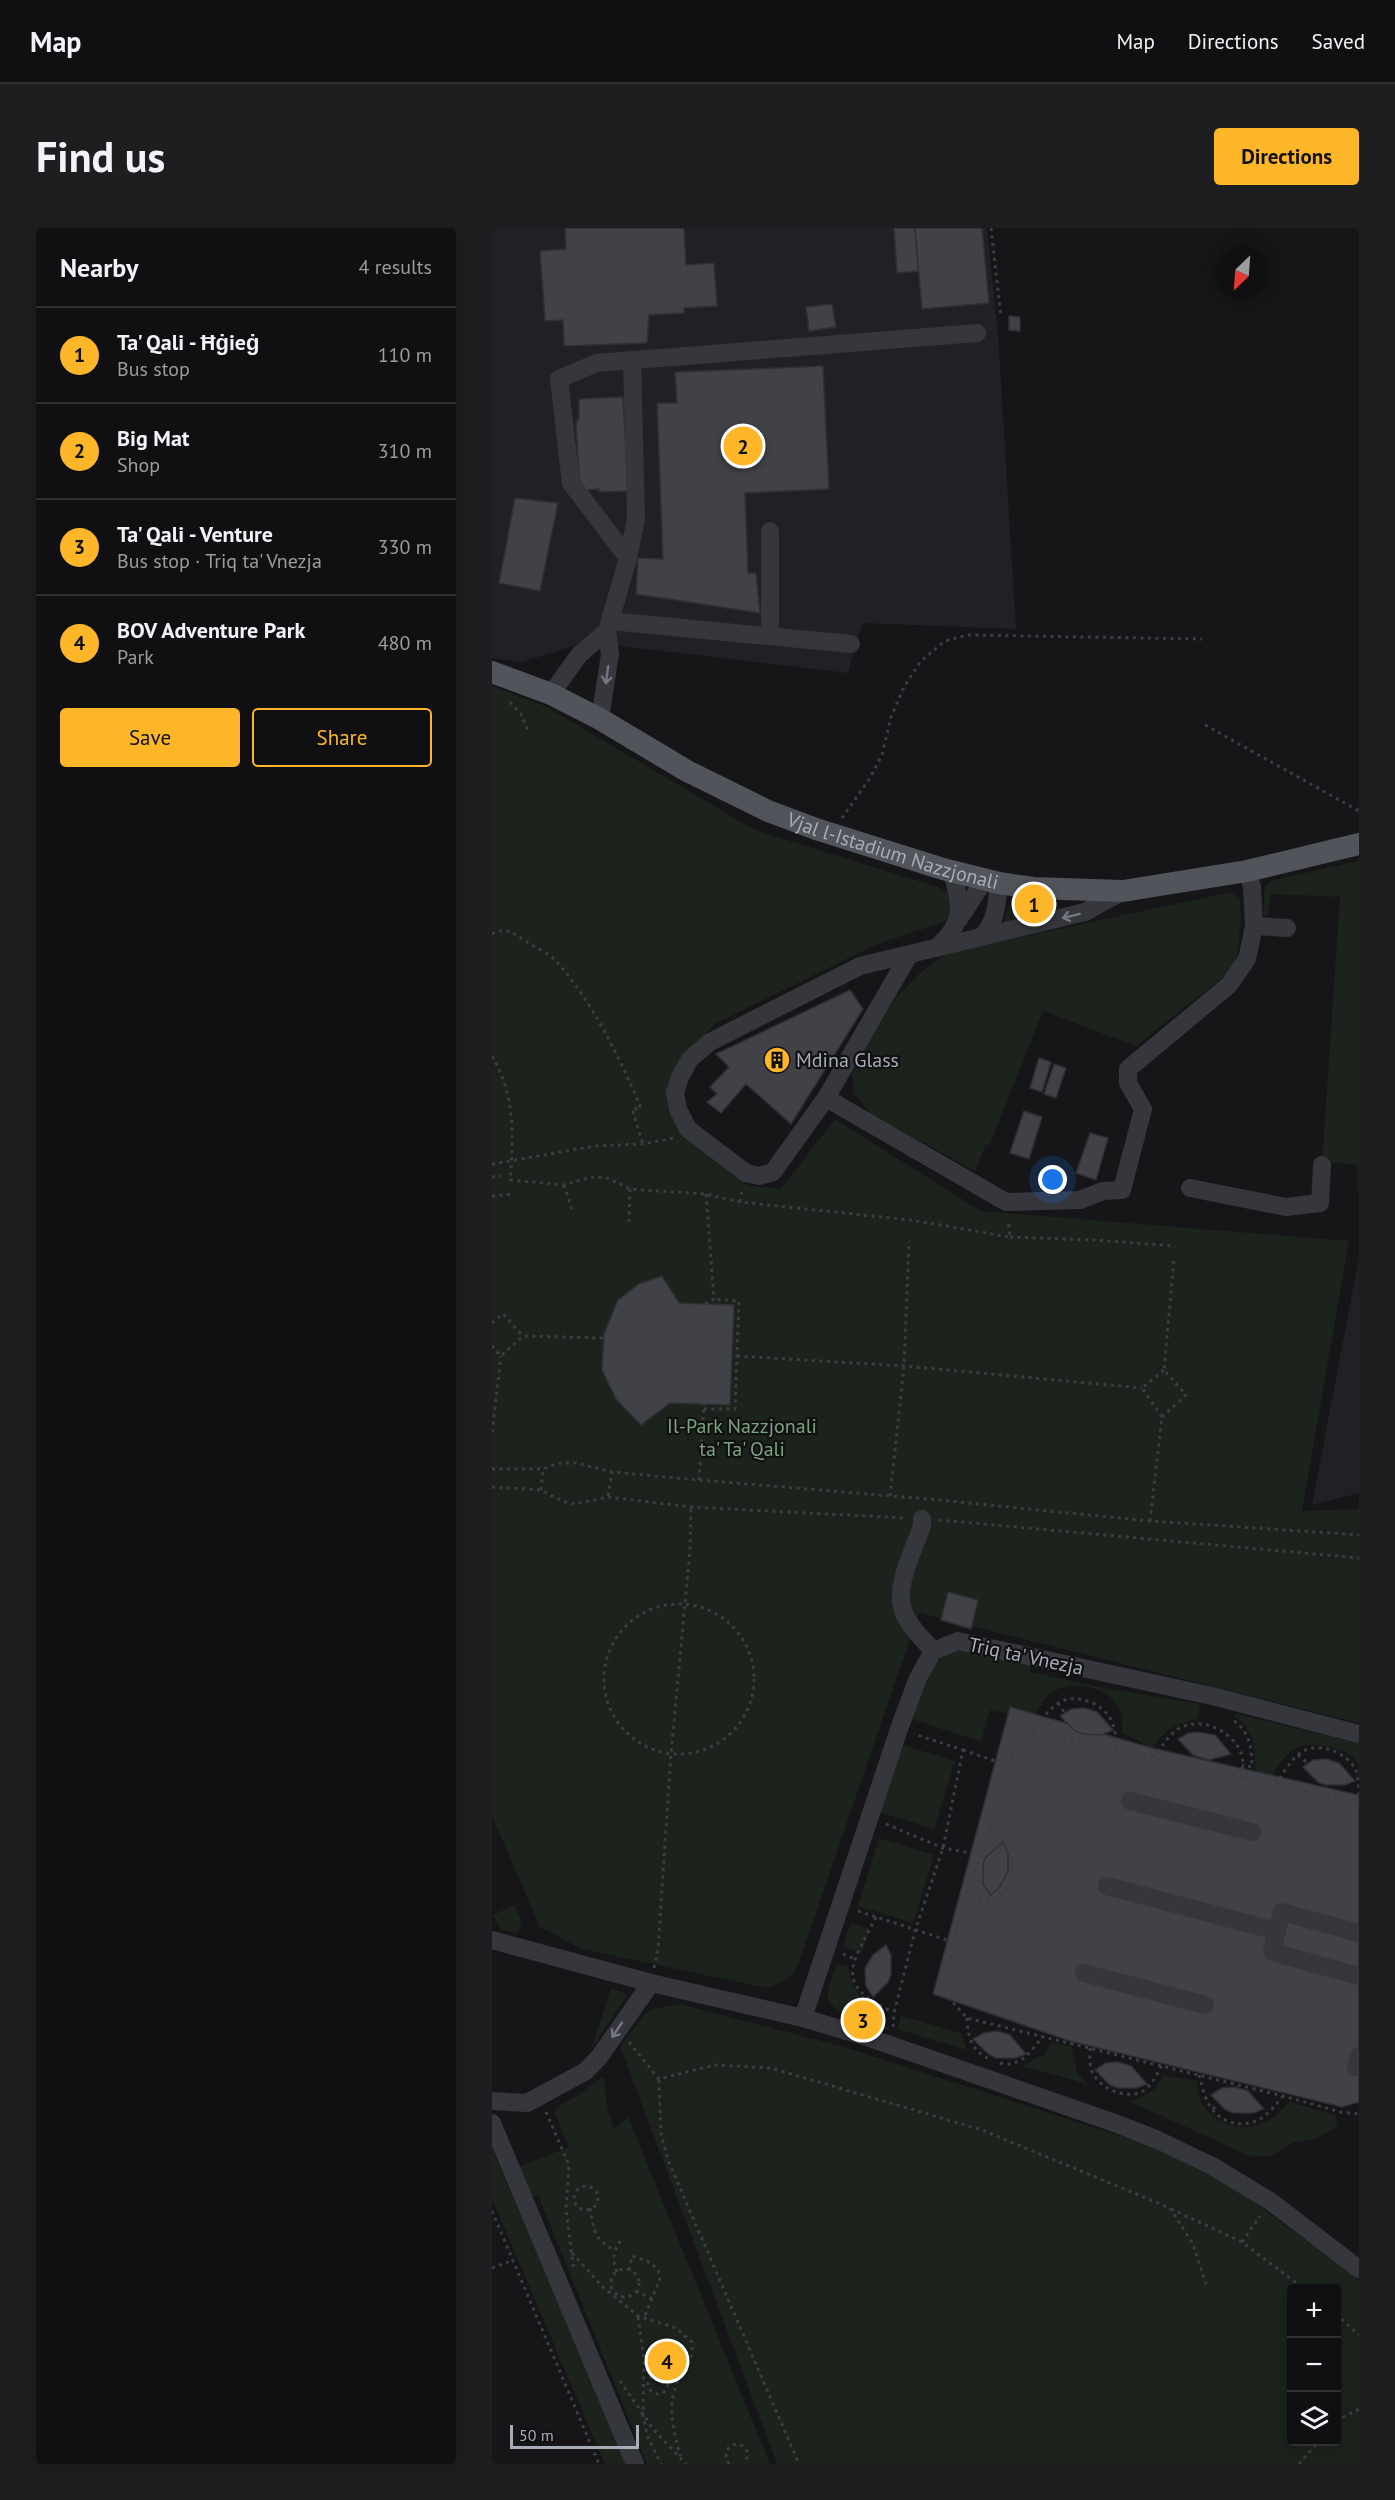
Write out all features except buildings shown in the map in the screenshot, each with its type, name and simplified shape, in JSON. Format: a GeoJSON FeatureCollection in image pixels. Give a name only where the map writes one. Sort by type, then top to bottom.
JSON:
{"type":"FeatureCollection","features":[{"type":"Feature","properties":{"kind":"main road","name":"Vjal l-Istadium Nazzjonali"},"geometry":{"type":"LineString","coordinates":[[492,672],[551,694],[600,719],[687,771],[768,811],[831,834],[952,872],[992,881],[1033,888],[1123,891],[1248,872],[1359,844]]}},
{"type":"Feature","properties":{"kind":"street"},"geometry":{"type":"LineString","coordinates":[[628,558],[571,483],[559,379],[597,363],[977,333]]}},
{"type":"Feature","properties":{"kind":"street"},"geometry":{"type":"LineString","coordinates":[[600,719],[610,654],[609,626],[636,519],[632,360]]}},
{"type":"Feature","properties":{"kind":"street"},"geometry":{"type":"LineString","coordinates":[[770,531],[770,636]]}},
{"type":"Feature","properties":{"kind":"street"},"geometry":{"type":"LineString","coordinates":[[551,694],[579,655],[609,626],[770,636],[851,644]]}},
{"type":"Feature","properties":{"kind":"street"},"geometry":{"type":"LineString","coordinates":[[935,949],[952,934],[958,921],[961,906],[952,872]]}},
{"type":"Feature","properties":{"kind":"street"},"geometry":{"type":"LineString","coordinates":[[826,1098],[1006,1202],[1080,1200],[1103,1191],[1122,1190],[1143,1109],[1128,1083],[1128,1069],[1229,985],[1247,959],[1254,926],[1252,887],[1248,872]]}},
{"type":"Feature","properties":{"kind":"street"},"geometry":{"type":"LineString","coordinates":[[958,921],[992,881]]}},
{"type":"Feature","properties":{"kind":"street"},"geometry":{"type":"LineString","coordinates":[[982,937],[991,927],[996,912],[992,881]]}},
{"type":"Feature","properties":{"kind":"street"},"geometry":{"type":"LineString","coordinates":[[909,955],[826,1098],[773,1172],[759,1176],[746,1173],[688,1129],[678,1109],[675,1093],[680,1077],[690,1059],[711,1042],[860,966],[1085,912],[1123,891]]}},
{"type":"Feature","properties":{"kind":"street"},"geometry":{"type":"LineString","coordinates":[[1254,926],[1287,928]]}},
{"type":"Feature","properties":{"kind":"street"},"geometry":{"type":"LineString","coordinates":[[1190,1188],[1286,1208],[1320,1203],[1322,1165]]}},
{"type":"Feature","properties":{"kind":"street"},"geometry":{"type":"LineString","coordinates":[[803,2018],[899,1729],[918,1678],[933,1651],[913,1629],[903,1612],[900,1595],[922,1519]]}},
{"type":"Feature","properties":{"kind":"street","name":"Triq ta' Vnezja"},"geometry":{"type":"LineString","coordinates":[[933,1651],[958,1641],[1212,1696],[1359,1734]]}},
{"type":"Feature","properties":{"kind":"street"},"geometry":{"type":"LineString","coordinates":[[1130,1801],[1252,1832]]}},
{"type":"Feature","properties":{"kind":"street"},"geometry":{"type":"LineString","coordinates":[[1107,1886],[1275,1932]]}},
{"type":"Feature","properties":{"kind":"street"},"geometry":{"type":"LineString","coordinates":[[1359,1933],[1282,1912],[1275,1932],[1272,1952],[1359,1976]]}},
{"type":"Feature","properties":{"kind":"street"},"geometry":{"type":"LineString","coordinates":[[492,1940],[651,1983],[803,2018],[1112,2122],[1214,2166],[1270,2202],[1359,2269]]}},
{"type":"Feature","properties":{"kind":"street"},"geometry":{"type":"LineString","coordinates":[[1084,1973],[1205,2005]]}},
{"type":"Feature","properties":{"kind":"street"},"geometry":{"type":"LineString","coordinates":[[492,2101],[527,2103],[586,2071],[600,2056],[651,1983]]}},
{"type":"Feature","properties":{"kind":"street"},"geometry":{"type":"LineString","coordinates":[[492,2123],[635,2464]]}},
{"type":"Feature","properties":{"kind":"path"},"geometry":{"type":"LineString","coordinates":[[991,228],[1001,317]]}},
{"type":"Feature","properties":{"kind":"path"},"geometry":{"type":"LineString","coordinates":[[831,834],[874,770],[882,754],[891,717],[905,686],[921,661],[945,641],[968,635],[1202,639]]}},
{"type":"Feature","properties":{"kind":"path"},"geometry":{"type":"LineString","coordinates":[[502,698],[511,702],[528,730]]}},
{"type":"Feature","properties":{"kind":"path"},"geometry":{"type":"LineString","coordinates":[[1204,725],[1359,811]]}},
{"type":"Feature","properties":{"kind":"path"},"geometry":{"type":"LineString","coordinates":[[492,934],[498,930],[510,931],[555,959],[592,1012],[630,1082],[641,1108],[632,1109],[643,1144]]}},
{"type":"Feature","properties":{"kind":"path"},"geometry":{"type":"LineString","coordinates":[[492,1056],[500,1070],[509,1102],[514,1145],[510,1180],[564,1185],[591,1177],[608,1178],[630,1189],[706,1194],[740,1202],[910,1220],[1010,1237],[1175,1246]]}},
{"type":"Feature","properties":{"kind":"path"},"geometry":{"type":"LineString","coordinates":[[492,1164],[595,1146],[643,1144],[671,1139],[688,1129]]}},
{"type":"Feature","properties":{"kind":"path"},"geometry":{"type":"LineString","coordinates":[[492,1177],[501,1176]]}},
{"type":"Feature","properties":{"kind":"path"},"geometry":{"type":"LineString","coordinates":[[564,1185],[572,1210]]}},
{"type":"Feature","properties":{"kind":"path"},"geometry":{"type":"LineString","coordinates":[[629,1222],[630,1189]]}},
{"type":"Feature","properties":{"kind":"path"},"geometry":{"type":"LineString","coordinates":[[492,1196],[513,1194]]}},
{"type":"Feature","properties":{"kind":"path"},"geometry":{"type":"LineString","coordinates":[[706,1194],[714,1299]]}},
{"type":"Feature","properties":{"kind":"path"},"geometry":{"type":"LineString","coordinates":[[1006,1202],[1010,1237]]}},
{"type":"Feature","properties":{"kind":"path"},"geometry":{"type":"LineString","coordinates":[[890,1496],[903,1366],[909,1241]]}},
{"type":"Feature","properties":{"kind":"path"},"geometry":{"type":"LineString","coordinates":[[737,1356],[903,1366],[1142,1388],[1164,1370],[1174,1259]]}},
{"type":"Feature","properties":{"kind":"path"},"geometry":{"type":"LineString","coordinates":[[699,1480],[704,1406],[735,1409],[739,1301],[714,1299],[705,1304]]}},
{"type":"Feature","properties":{"kind":"path"},"geometry":{"type":"LineString","coordinates":[[492,1323],[503,1314],[523,1336]]}},
{"type":"Feature","properties":{"kind":"path"},"geometry":{"type":"LineString","coordinates":[[492,1432],[501,1356],[523,1336],[604,1338]]}},
{"type":"Feature","properties":{"kind":"path"},"geometry":{"type":"LineString","coordinates":[[492,1346],[501,1356]]}},
{"type":"Feature","properties":{"kind":"path"},"geometry":{"type":"LineString","coordinates":[[1150,1521],[1162,1417],[1186,1395],[1164,1370]]}},
{"type":"Feature","properties":{"kind":"path"},"geometry":{"type":"LineString","coordinates":[[1142,1388],[1162,1417]]}},
{"type":"Feature","properties":{"kind":"path"},"geometry":{"type":"LineString","coordinates":[[492,1469],[543,1469],[559,1463],[594,1466],[612,1472],[1150,1521],[1359,1535]]}},
{"type":"Feature","properties":{"kind":"path"},"geometry":{"type":"LineString","coordinates":[[541,1490],[543,1469]]}},
{"type":"Feature","properties":{"kind":"path"},"geometry":{"type":"LineString","coordinates":[[608,1497],[612,1472]]}},
{"type":"Feature","properties":{"kind":"path"},"geometry":{"type":"LineString","coordinates":[[651,1983],[658,1949],[671,1754],[690,1550],[691,1507]]}},
{"type":"Feature","properties":{"kind":"path"},"geometry":{"type":"LineString","coordinates":[[684,1602],[712,1612],[735,1629],[749,1651],[754,1684],[747,1711],[732,1733],[720,1743],[694,1753],[671,1754],[651,1749],[634,1740],[616,1721],[606,1698],[603,1672],[615,1638],[632,1620],[650,1610],[684,1602]]}},
{"type":"Feature","properties":{"kind":"path"},"geometry":{"type":"LineString","coordinates":[[1032,1732],[1058,1702],[1079,1699],[1090,1702],[1109,1715],[1114,1726],[1117,1750]]}},
{"type":"Feature","properties":{"kind":"path"},"geometry":{"type":"LineString","coordinates":[[1058,1702],[1064,1712]]}},
{"type":"Feature","properties":{"kind":"path"},"geometry":{"type":"LineString","coordinates":[[1227,1718],[1239,1724],[1246,1732],[1250,1744],[1252,1767],[1242,1765]]}},
{"type":"Feature","properties":{"kind":"path"},"geometry":{"type":"LineString","coordinates":[[1153,1758],[1180,1727],[1194,1724],[1209,1726],[1232,1737],[1242,1756],[1242,1777]]}},
{"type":"Feature","properties":{"kind":"path"},"geometry":{"type":"LineString","coordinates":[[1276,1785],[1298,1755],[1316,1748],[1330,1750],[1344,1756],[1356,1771],[1359,1803],[1276,1785],[1242,1777],[1032,1732],[1020,1728],[991,1829],[964,1900],[942,1990],[967,2018],[1162,2065],[1341,2112],[1359,2114]]}},
{"type":"Feature","properties":{"kind":"path"},"geometry":{"type":"LineString","coordinates":[[920,1736],[994,1761]]}},
{"type":"Feature","properties":{"kind":"path"},"geometry":{"type":"LineString","coordinates":[[893,2047],[894,2013],[915,1931],[943,1848],[963,1750]]}},
{"type":"Feature","properties":{"kind":"path"},"geometry":{"type":"LineString","coordinates":[[1298,1755],[1307,1763]]}},
{"type":"Feature","properties":{"kind":"path"},"geometry":{"type":"LineString","coordinates":[[894,1826],[943,1848],[971,1853]]}},
{"type":"Feature","properties":{"kind":"path"},"geometry":{"type":"LineString","coordinates":[[964,1900],[989,1901],[1003,1892],[1009,1882],[1012,1855],[1004,1837],[991,1829]]}},
{"type":"Feature","properties":{"kind":"path"},"geometry":{"type":"LineString","coordinates":[[840,1905],[947,1940]]}},
{"type":"Feature","properties":{"kind":"path"},"geometry":{"type":"LineString","coordinates":[[876,1917],[855,1959],[853,1975],[855,1984],[862,1995],[894,2013]]}},
{"type":"Feature","properties":{"kind":"path"},"geometry":{"type":"LineString","coordinates":[[967,2018],[969,2038],[978,2049],[997,2062],[1013,2064],[1027,2056],[1043,2036]]}},
{"type":"Feature","properties":{"kind":"path"},"geometry":{"type":"LineString","coordinates":[[619,2029],[659,2079],[661,2134],[668,2160],[799,2464]]}},
{"type":"Feature","properties":{"kind":"path"},"geometry":{"type":"LineString","coordinates":[[1090,2048],[1092,2073],[1101,2084],[1111,2090],[1127,2094],[1145,2090],[1154,2080],[1162,2065]]}},
{"type":"Feature","properties":{"kind":"path"},"geometry":{"type":"LineString","coordinates":[[659,2079],[715,2065],[771,2068],[982,2130],[1170,2208],[1242,2242],[1297,2284]]}},
{"type":"Feature","properties":{"kind":"path"},"geometry":{"type":"LineString","coordinates":[[1199,2075],[1204,2093],[1213,2109],[1231,2123],[1248,2124],[1262,2118],[1284,2096]]}},
{"type":"Feature","properties":{"kind":"path"},"geometry":{"type":"LineString","coordinates":[[539,2097],[569,2164],[566,2210],[575,2280]]}},
{"type":"Feature","properties":{"kind":"path"},"geometry":{"type":"LineString","coordinates":[[1213,2109],[1218,2103]]}},
{"type":"Feature","properties":{"kind":"path"},"geometry":{"type":"LineString","coordinates":[[583,2186],[591,2187],[596,2192],[596,2204],[590,2208],[582,2209],[574,2201],[575,2193],[583,2186]]}},
{"type":"Feature","properties":{"kind":"path"},"geometry":{"type":"LineString","coordinates":[[1242,2242],[1270,2202]]}},
{"type":"Feature","properties":{"kind":"path"},"geometry":{"type":"LineString","coordinates":[[590,2208],[594,2231],[600,2242],[614,2250]]}},
{"type":"Feature","properties":{"kind":"path"},"geometry":{"type":"LineString","coordinates":[[1170,2208],[1193,2244],[1206,2284]]}},
{"type":"Feature","properties":{"kind":"path"},"geometry":{"type":"LineString","coordinates":[[492,2211],[598,2464]]}},
{"type":"Feature","properties":{"kind":"path"},"geometry":{"type":"LineString","coordinates":[[617,2272],[629,2270],[639,2281],[636,2291],[627,2297],[614,2292],[611,2284],[617,2272],[613,2260],[614,2250],[621,2240]]}},
{"type":"Feature","properties":{"kind":"path"},"geometry":{"type":"LineString","coordinates":[[572,2253],[603,2287],[638,2316],[676,2328],[692,2342],[693,2358],[677,2382],[670,2414],[680,2457]]}},
{"type":"Feature","properties":{"kind":"path"},"geometry":{"type":"LineString","coordinates":[[629,2270],[632,2256],[658,2268],[660,2279],[644,2318]]}},
{"type":"Feature","properties":{"kind":"path"},"geometry":{"type":"LineString","coordinates":[[492,2268],[513,2260]]}},
{"type":"Feature","properties":{"kind":"path"},"geometry":{"type":"LineString","coordinates":[[636,2291],[652,2299]]}},
{"type":"Feature","properties":{"kind":"path"},"geometry":{"type":"LineString","coordinates":[[638,2316],[644,2359],[643,2415],[647,2435],[661,2464]]}},
{"type":"Feature","properties":{"kind":"path"},"geometry":{"type":"LineString","coordinates":[[1341,2319],[1359,2335]]}},
{"type":"Feature","properties":{"kind":"path"},"geometry":{"type":"LineString","coordinates":[[660,2374],[668,2380],[668,2388],[658,2395],[648,2386],[651,2377],[660,2374]]}},
{"type":"Feature","properties":{"kind":"path"},"geometry":{"type":"LineString","coordinates":[[618,2378],[654,2430],[687,2464]]}},
{"type":"Feature","properties":{"kind":"path"},"geometry":{"type":"LineString","coordinates":[[643,2386],[648,2386]]}},
{"type":"Feature","properties":{"kind":"path"},"geometry":{"type":"LineString","coordinates":[[668,2388],[676,2389]]}},
{"type":"Feature","properties":{"kind":"path"},"geometry":{"type":"LineString","coordinates":[[1341,2418],[1359,2409]]}},
{"type":"Feature","properties":{"kind":"path"},"geometry":{"type":"LineString","coordinates":[[727,2463],[726,2451],[731,2445],[738,2444],[748,2453],[745,2464]]}},
{"type":"Feature","properties":{"kind":"path"},"geometry":{"type":"LineString","coordinates":[[1299,2464],[1315,2446]]}},
{"type":"Feature","properties":{"kind":"shaded area"},"geometry":{"type":"Polygon","coordinates":[[[492,228],[987,228],[998,334],[1016,629],[862,623],[848,673],[587,642],[522,662],[492,658],[492,228]]]}},
{"type":"Feature","properties":{"kind":"shaded area"},"geometry":{"type":"Polygon","coordinates":[[[1359,1257],[1359,1493],[1312,1505],[1359,1257]]]}},
{"type":"Feature","properties":{"kind":"green space","name":"Il-Park Nazzjonali ta' Ta' Qali"},"geometry":{"type":"Polygon","coordinates":[[[492,686],[545,706],[755,830],[941,888],[953,899],[955,918],[875,945],[715,1024],[685,1056],[669,1084],[668,1109],[682,1127],[749,1186],[781,1189],[835,1119],[981,1211],[1349,1241],[1302,1511],[1359,1509],[1359,1723],[919,1613],[797,1968],[787,1979],[766,1988],[582,1949],[540,1927],[492,1816],[492,686]]]}},
{"type":"Feature","properties":{"kind":"green space"},"geometry":{"type":"Polygon","coordinates":[[[1359,861],[1359,1190],[1357,1190],[1358,1165],[1322,1162],[1340,897],[1270,894],[1268,915],[1263,915],[1265,885],[1274,880],[1359,861]]]}},
{"type":"Feature","properties":{"kind":"green space"},"geometry":{"type":"Polygon","coordinates":[[[1231,892],[1240,900],[1241,918],[1237,960],[1228,973],[1136,1046],[1043,1011],[990,1145],[986,1144],[975,1171],[871,1114],[854,1094],[852,1074],[870,1038],[895,999],[918,975],[942,956],[956,951],[1231,892]]]}},
{"type":"Feature","properties":{"kind":"green space"},"geometry":{"type":"Polygon","coordinates":[[[1008,906],[1078,912],[1002,930],[1008,906]]]}},
{"type":"Feature","properties":{"kind":"green space"},"geometry":{"type":"Polygon","coordinates":[[[955,1651],[969,1651],[1031,1665],[1030,1672],[1105,1688],[1200,1704],[1198,1718],[1172,1728],[1152,1748],[1122,1732],[1121,1713],[1111,1698],[1093,1688],[1072,1686],[1063,1687],[1051,1693],[1036,1712],[1031,1714],[1007,1714],[990,1710],[981,1742],[911,1719],[930,1670],[937,1662],[955,1651]]]}},
{"type":"Feature","properties":{"kind":"green space"},"geometry":{"type":"Polygon","coordinates":[[[1232,1713],[1359,1743],[1359,1765],[1352,1756],[1343,1751],[1325,1746],[1306,1745],[1291,1751],[1273,1776],[1255,1772],[1252,1739],[1240,1720],[1232,1713]]]}},
{"type":"Feature","properties":{"kind":"green space"},"geometry":{"type":"Polygon","coordinates":[[[900,1744],[955,1761],[934,1829],[879,1812],[900,1744]]]}},
{"type":"Feature","properties":{"kind":"green space"},"geometry":{"type":"Polygon","coordinates":[[[879,1838],[934,1855],[913,1923],[858,1906],[879,1838]]]}},
{"type":"Feature","properties":{"kind":"green space"},"geometry":{"type":"Polygon","coordinates":[[[515,1905],[521,1927],[517,1933],[500,1930],[493,1915],[515,1905]]]}},
{"type":"Feature","properties":{"kind":"green space"},"geometry":{"type":"Polygon","coordinates":[[[851,1923],[870,1929],[862,1953],[843,1946],[851,1923]]]}},
{"type":"Feature","properties":{"kind":"green space"},"geometry":{"type":"Polygon","coordinates":[[[837,1964],[848,1966],[859,1994],[892,2032],[844,2015],[830,2003],[829,1988],[837,1964]]]}},
{"type":"Feature","properties":{"kind":"green space"},"geometry":{"type":"Polygon","coordinates":[[[611,1989],[625,1993],[626,1997],[591,2050],[611,1989]]]}},
{"type":"Feature","properties":{"kind":"green space"},"geometry":{"type":"Polygon","coordinates":[[[680,2004],[844,2047],[1151,2146],[1196,2165],[1250,2199],[1359,2280],[1359,2464],[777,2464],[620,2046],[645,2014],[652,2009],[680,2004]]]}},
{"type":"Feature","properties":{"kind":"green space"},"geometry":{"type":"Polygon","coordinates":[[[901,2016],[961,2033],[967,2050],[897,2029],[901,2016]]]}},
{"type":"Feature","properties":{"kind":"green space"},"geometry":{"type":"Polygon","coordinates":[[[1051,2042],[1072,2047],[1077,2072],[1088,2084],[1021,2066],[1045,2054],[1051,2042]]]}},
{"type":"Feature","properties":{"kind":"green space"},"geometry":{"type":"Polygon","coordinates":[[[1163,2075],[1197,2081],[1204,2107],[1218,2120],[1227,2124],[1246,2127],[1264,2123],[1274,2117],[1289,2102],[1335,2115],[1338,2126],[1313,2140],[1295,2142],[1271,2156],[1252,2157],[1131,2102],[1155,2089],[1163,2075]]]}},
{"type":"Feature","properties":{"kind":"green space"},"geometry":{"type":"Polygon","coordinates":[[[604,2076],[607,2106],[614,2128],[628,2117],[770,2464],[647,2464],[538,2195],[531,2197],[518,2167],[569,2147],[555,2114],[557,2107],[604,2076]]]}},
{"type":"Feature","properties":{"kind":"green space"},"geometry":{"type":"Polygon","coordinates":[[[492,2148],[626,2464],[605,2464],[492,2199],[492,2148]]]}},
{"type":"Feature","properties":{"kind":"place","name":"Big Mat"},"geometry":{"type":"Point","coordinates":[743,446]}},
{"type":"Feature","properties":{"kind":"place","name":"Ta' Qali - Ħġieġ"},"geometry":{"type":"Point","coordinates":[1034,904]}},
{"type":"Feature","properties":{"kind":"place","name":"Mdina Glass"},"geometry":{"type":"Point","coordinates":[777,1060]}},
{"type":"Feature","properties":{"kind":"place","name":"Ta' Qali - Venture"},"geometry":{"type":"Point","coordinates":[863,2020]}},
{"type":"Feature","properties":{"kind":"place","name":"BOV Adventure Park"},"geometry":{"type":"Point","coordinates":[667,2361]}}]}
